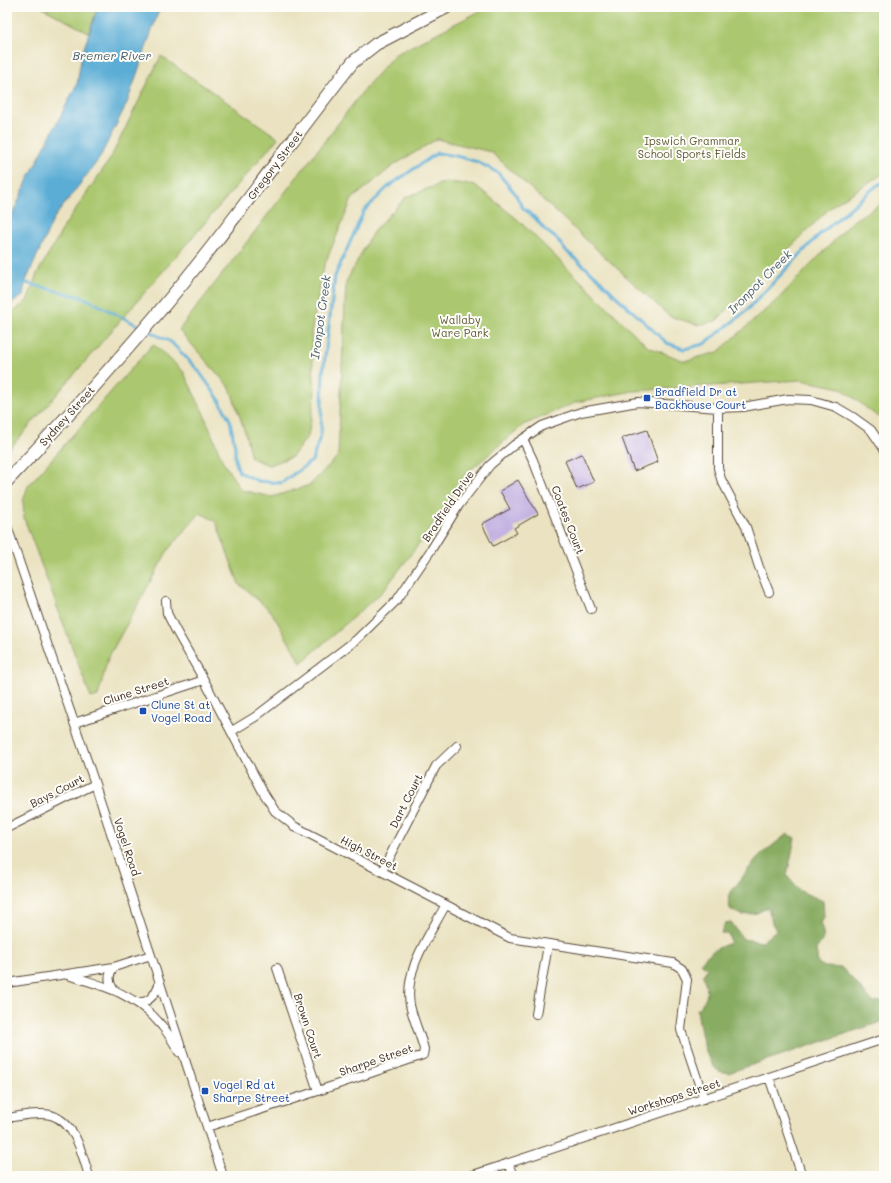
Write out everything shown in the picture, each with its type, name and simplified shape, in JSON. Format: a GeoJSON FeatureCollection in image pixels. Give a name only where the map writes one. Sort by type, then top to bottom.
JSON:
{"type":"FeatureCollection","features":[{"type":"Feature","properties":{"kind":"main road","name":"Gregory Street"},"geometry":{"type":"LineString","coordinates":[[126,351],[175,294],[212,247],[353,62],[376,44],[447,7]]}},
{"type":"Feature","properties":{"kind":"main road","name":"Sydney Street"},"geometry":{"type":"LineString","coordinates":[[7,481],[75,409],[126,351]]}},
{"type":"Feature","properties":{"kind":"street","name":"Bradfield Drive"},"geometry":{"type":"LineString","coordinates":[[232,731],[255,718],[356,640],[397,600],[459,505],[490,465],[522,439],[542,426],[581,412],[638,402],[718,408],[743,407],[788,399],[811,400],[836,407],[853,417],[871,430],[884,449]]}},
{"type":"Feature","properties":{"kind":"street"},"geometry":{"type":"LineString","coordinates":[[718,408],[718,468],[721,479],[746,527],[769,592]]}},
{"type":"Feature","properties":{"kind":"street","name":"Coates Court"},"geometry":{"type":"LineString","coordinates":[[522,439],[533,460],[591,609]]}},
{"type":"Feature","properties":{"kind":"street","name":"Vogel Road"},"geometry":{"type":"LineString","coordinates":[[7,526],[95,784],[223,1176]]}},
{"type":"Feature","properties":{"kind":"street","name":"High Street"},"geometry":{"type":"LineString","coordinates":[[166,601],[167,613],[175,629],[275,811],[294,826],[382,871],[445,906],[510,938],[673,963],[682,969],[687,979],[681,1030],[704,1099]]}},
{"type":"Feature","properties":{"kind":"street","name":"Clune Street"},"geometry":{"type":"LineString","coordinates":[[74,723],[204,680]]}},
{"type":"Feature","properties":{"kind":"street","name":"Dart Court"},"geometry":{"type":"LineString","coordinates":[[382,871],[436,766],[457,746]]}},
{"type":"Feature","properties":{"kind":"street","name":"Bays Court"},"geometry":{"type":"LineString","coordinates":[[7,828],[95,784]]}},
{"type":"Feature","properties":{"kind":"street","name":"Sharpe Street"},"geometry":{"type":"LineString","coordinates":[[207,1128],[423,1055],[424,1049],[410,1005],[409,986],[414,966],[445,906]]}},
{"type":"Feature","properties":{"kind":"street"},"geometry":{"type":"LineString","coordinates":[[536,1014],[548,945]]}},
{"type":"Feature","properties":{"kind":"street"},"geometry":{"type":"LineString","coordinates":[[7,983],[114,967],[151,955]]}},
{"type":"Feature","properties":{"kind":"street"},"geometry":{"type":"LineString","coordinates":[[113,989],[109,981],[109,977],[114,967]]}},
{"type":"Feature","properties":{"kind":"street","name":"Brown Court"},"geometry":{"type":"LineString","coordinates":[[277,968],[318,1091]]}},
{"type":"Feature","properties":{"kind":"street"},"geometry":{"type":"LineString","coordinates":[[67,975],[113,989],[137,1002],[163,1027],[186,1061]]}},
{"type":"Feature","properties":{"kind":"street"},"geometry":{"type":"LineString","coordinates":[[137,1002],[144,1002],[150,999],[160,982]]}},
{"type":"Feature","properties":{"kind":"street","name":"Workshops Street"},"geometry":{"type":"LineString","coordinates":[[470,1176],[884,1039]]}},
{"type":"Feature","properties":{"kind":"street"},"geometry":{"type":"LineString","coordinates":[[769,1077],[802,1176]]}},
{"type":"Feature","properties":{"kind":"street"},"geometry":{"type":"LineString","coordinates":[[7,1118],[34,1114],[51,1115],[67,1125],[78,1142],[89,1176]]}},
{"type":"Feature","properties":{"kind":"street"},"geometry":{"type":"LineString","coordinates":[[508,1163],[513,1176]]}},
{"type":"Feature","properties":{"kind":"green space"},"geometry":{"type":"Polygon","coordinates":[[[41,7],[98,7],[89,33],[41,7]]]}},
{"type":"Feature","properties":{"kind":"green space","name":"Ipswich Grammar School Sports Fields"},"geometry":{"type":"Polygon","coordinates":[[[488,7],[884,7],[884,173],[833,205],[716,321],[698,325],[669,316],[491,152],[437,139],[394,165],[352,199],[324,266],[311,333],[315,396],[308,436],[292,457],[269,465],[251,458],[245,432],[230,388],[179,330],[367,86],[394,55],[488,7]]]}},
{"type":"Feature","properties":{"kind":"green space"},"geometry":{"type":"Polygon","coordinates":[[[161,56],[278,138],[7,452],[7,317],[27,301],[37,274],[65,225],[110,159],[161,56]]]}},
{"type":"Feature","properties":{"kind":"green space","name":"Wallaby Ware Park"},"geometry":{"type":"Polygon","coordinates":[[[446,182],[475,185],[517,219],[648,347],[685,361],[718,352],[779,298],[854,220],[884,202],[884,410],[878,417],[841,388],[801,380],[633,391],[577,402],[523,425],[467,473],[428,532],[383,591],[301,663],[271,611],[239,584],[216,522],[200,513],[168,550],[108,658],[98,696],[91,698],[24,518],[23,501],[28,486],[153,344],[183,371],[203,412],[223,462],[241,490],[272,497],[310,485],[338,456],[346,282],[373,232],[406,197],[446,182]]]}},
{"type":"Feature","properties":{"kind":"green space"},"geometry":{"type":"Polygon","coordinates":[[[787,834],[795,838],[787,876],[800,891],[823,901],[824,917],[820,923],[823,931],[823,939],[816,949],[818,963],[825,967],[842,968],[873,1002],[884,1001],[884,1021],[728,1073],[720,1071],[714,1067],[706,1052],[697,1010],[707,994],[703,975],[707,969],[701,963],[718,948],[730,943],[729,935],[721,933],[725,923],[731,922],[743,939],[762,942],[776,930],[772,923],[768,907],[757,913],[742,915],[730,909],[728,896],[757,858],[787,834]]]}},
{"type":"Feature","properties":{"kind":"water","name":"Bremer River"},"geometry":{"type":"Polygon","coordinates":[[[98,7],[160,7],[127,103],[99,159],[54,218],[25,283],[23,296],[7,306],[7,226],[29,177],[77,84],[82,54],[98,7]]]}},
{"type":"Feature","properties":{"kind":"building"},"geometry":{"type":"Polygon","coordinates":[[[647,430],[658,462],[634,471],[622,438],[647,430]]]}},
{"type":"Feature","properties":{"kind":"building"},"geometry":{"type":"Polygon","coordinates":[[[582,454],[594,482],[577,489],[565,461],[582,454]]]}},
{"type":"Feature","properties":{"kind":"building"},"geometry":{"type":"Polygon","coordinates":[[[518,480],[538,514],[514,528],[517,533],[493,546],[482,524],[510,509],[500,491],[518,480]]]}},
{"type":"Feature","properties":{"kind":"waterway","name":"Ironpot Creek"},"geometry":{"type":"LineString","coordinates":[[148,331],[171,342],[198,370],[218,398],[230,420],[235,447],[235,460],[239,472],[258,481],[281,483],[312,461],[321,434],[323,373],[335,276],[364,211],[389,186],[437,153],[478,162],[498,173],[514,192],[523,208],[535,218],[545,230],[557,239],[565,250],[598,278],[667,343],[684,349],[704,344],[745,312],[819,235],[876,186],[884,182]]}},
{"type":"Feature","properties":{"kind":"waterway","name":"Ironpot Creek"},"geometry":{"type":"LineString","coordinates":[[22,282],[85,298],[141,327]]}},
{"type":"Feature","properties":{"kind":"place","name":"Bradfield Dr at Backhouse Court"},"geometry":{"type":"Point","coordinates":[647,398]}},
{"type":"Feature","properties":{"kind":"place","name":"Clune St at Vogel Road"},"geometry":{"type":"Point","coordinates":[143,711]}},
{"type":"Feature","properties":{"kind":"place","name":"Vogel Rd at Sharpe Street"},"geometry":{"type":"Point","coordinates":[205,1091]}}]}
